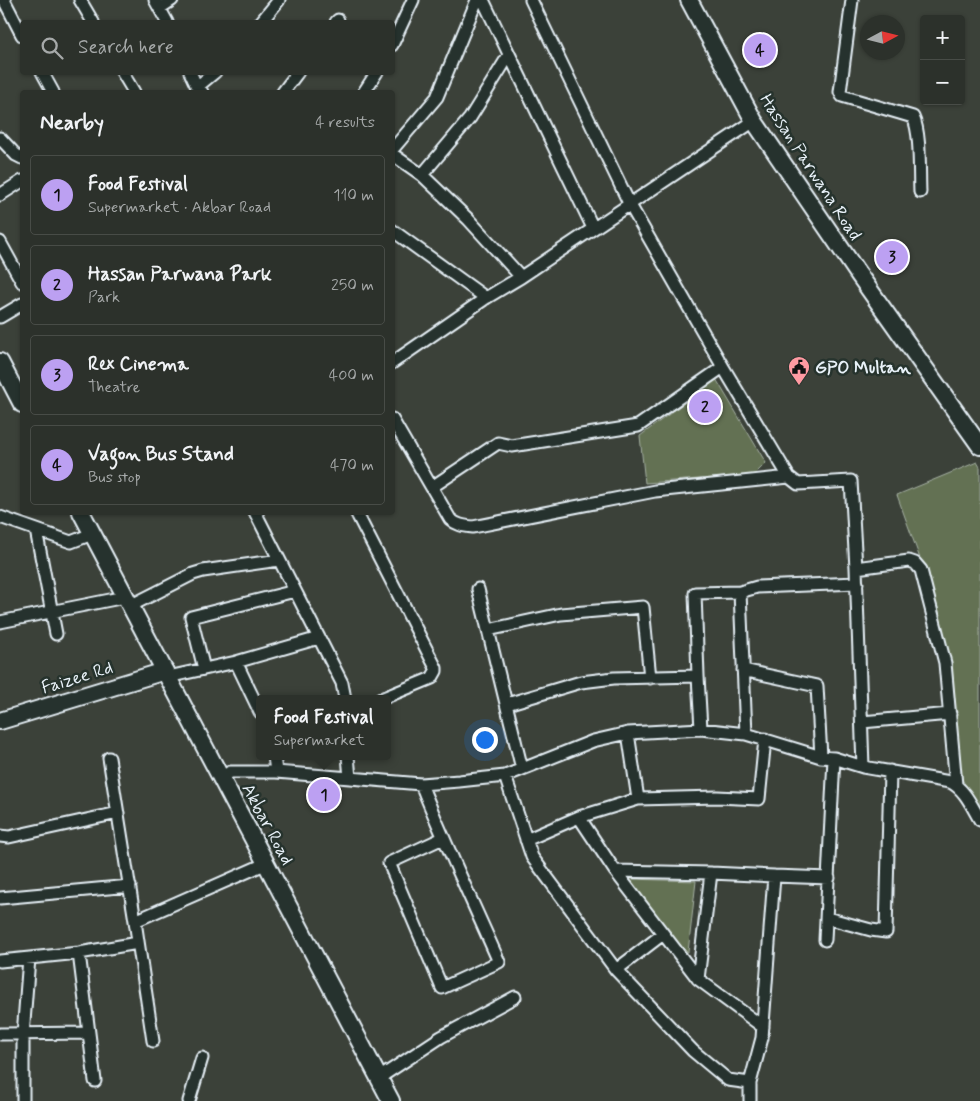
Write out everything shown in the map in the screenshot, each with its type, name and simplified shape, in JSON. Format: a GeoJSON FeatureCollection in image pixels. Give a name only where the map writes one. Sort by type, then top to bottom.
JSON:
{"type":"FeatureCollection","features":[{"type":"Feature","properties":{"kind":"main road","name":"Hassan Parwana Road"},"geometry":{"type":"LineString","coordinates":[[689,0],[754,121],[859,275],[980,446]]}},
{"type":"Feature","properties":{"kind":"main road"},"geometry":{"type":"LineString","coordinates":[[0,362],[20,400]]}},
{"type":"Feature","properties":{"kind":"main road","name":"Akbar Road"},"geometry":{"type":"LineString","coordinates":[[82,515],[391,1101]]}},
{"type":"Feature","properties":{"kind":"main road","name":"Faizee Rd"},"geometry":{"type":"LineString","coordinates":[[0,721],[166,674]]}},
{"type":"Feature","properties":{"kind":"street"},"geometry":{"type":"LineString","coordinates":[[4,0],[20,31]]}},
{"type":"Feature","properties":{"kind":"street"},"geometry":{"type":"LineString","coordinates":[[80,0],[92,20]]}},
{"type":"Feature","properties":{"kind":"street"},"geometry":{"type":"LineString","coordinates":[[165,20],[158,4],[172,0]]}},
{"type":"Feature","properties":{"kind":"street"},"geometry":{"type":"LineString","coordinates":[[263,20],[279,0]]}},
{"type":"Feature","properties":{"kind":"street"},"geometry":{"type":"LineString","coordinates":[[395,39],[413,0]]}},
{"type":"Feature","properties":{"kind":"street"},"geometry":{"type":"LineString","coordinates":[[395,146],[437,97],[477,0]]}},
{"type":"Feature","properties":{"kind":"street"},"geometry":{"type":"LineString","coordinates":[[483,0],[593,228]]}},
{"type":"Feature","properties":{"kind":"street"},"geometry":{"type":"LineString","coordinates":[[532,0],[630,205],[789,477],[798,484],[851,481],[857,583],[863,767]]}},
{"type":"Feature","properties":{"kind":"street"},"geometry":{"type":"LineString","coordinates":[[852,0],[840,92],[842,96],[912,116],[916,122],[920,192]]}},
{"type":"Feature","properties":{"kind":"street"},"geometry":{"type":"LineString","coordinates":[[422,175],[470,118],[509,55]]}},
{"type":"Feature","properties":{"kind":"street"},"geometry":{"type":"LineString","coordinates":[[44,75],[52,90]]}},
{"type":"Feature","properties":{"kind":"street"},"geometry":{"type":"LineString","coordinates":[[124,75],[133,90]]}},
{"type":"Feature","properties":{"kind":"street"},"geometry":{"type":"LineString","coordinates":[[192,75],[200,90],[213,75]]}},
{"type":"Feature","properties":{"kind":"street"},"geometry":{"type":"LineString","coordinates":[[284,90],[296,75]]}},
{"type":"Feature","properties":{"kind":"street"},"geometry":{"type":"LineString","coordinates":[[365,90],[374,75]]}},
{"type":"Feature","properties":{"kind":"street"},"geometry":{"type":"LineString","coordinates":[[395,361],[486,298],[521,277],[754,121]]}},
{"type":"Feature","properties":{"kind":"street"},"geometry":{"type":"LineString","coordinates":[[0,138],[20,157]]}},
{"type":"Feature","properties":{"kind":"street"},"geometry":{"type":"LineString","coordinates":[[395,156],[422,175],[468,219],[521,277]]}},
{"type":"Feature","properties":{"kind":"street"},"geometry":{"type":"LineString","coordinates":[[0,195],[20,183]]}},
{"type":"Feature","properties":{"kind":"street"},"geometry":{"type":"LineString","coordinates":[[395,232],[486,298]]}},
{"type":"Feature","properties":{"kind":"street"},"geometry":{"type":"LineString","coordinates":[[0,242],[20,278]]}},
{"type":"Feature","properties":{"kind":"street"},"geometry":{"type":"LineString","coordinates":[[0,317],[20,305]]}},
{"type":"Feature","properties":{"kind":"street"},"geometry":{"type":"LineString","coordinates":[[432,487],[498,443],[512,446],[638,426],[723,367]]}},
{"type":"Feature","properties":{"kind":"street"},"geometry":{"type":"LineString","coordinates":[[395,424],[450,518],[457,524],[473,527],[655,491],[789,477]]}},
{"type":"Feature","properties":{"kind":"street"},"geometry":{"type":"LineString","coordinates":[[256,515],[342,684],[344,695]]}},
{"type":"Feature","properties":{"kind":"street"},"geometry":{"type":"LineString","coordinates":[[358,515],[436,668],[432,678],[391,695]]}},
{"type":"Feature","properties":{"kind":"street"},"geometry":{"type":"LineString","coordinates":[[0,518],[71,542],[92,534]]}},
{"type":"Feature","properties":{"kind":"street"},"geometry":{"type":"LineString","coordinates":[[36,530],[56,634]]}},
{"type":"Feature","properties":{"kind":"street"},"geometry":{"type":"LineString","coordinates":[[0,622],[51,611],[128,601],[203,571],[279,560]]}},
{"type":"Feature","properties":{"kind":"street"},"geometry":{"type":"LineString","coordinates":[[856,568],[910,561],[915,563],[921,570],[942,646],[947,680],[956,785]]}},
{"type":"Feature","properties":{"kind":"street"},"geometry":{"type":"LineString","coordinates":[[701,729],[695,593],[740,592],[757,587],[857,583]]}},
{"type":"Feature","properties":{"kind":"street"},"geometry":{"type":"LineString","coordinates":[[478,589],[522,769]]}},
{"type":"Feature","properties":{"kind":"street"},"geometry":{"type":"LineString","coordinates":[[204,669],[191,617],[295,591]]}},
{"type":"Feature","properties":{"kind":"street"},"geometry":{"type":"LineString","coordinates":[[740,592],[746,734]]}},
{"type":"Feature","properties":{"kind":"street"},"geometry":{"type":"LineString","coordinates":[[488,630],[561,614],[643,607],[650,678]]}},
{"type":"Feature","properties":{"kind":"street"},"geometry":{"type":"LineString","coordinates":[[166,674],[236,662],[319,638]]}},
{"type":"Feature","properties":{"kind":"street"},"geometry":{"type":"LineString","coordinates":[[236,662],[256,704]]}},
{"type":"Feature","properties":{"kind":"street"},"geometry":{"type":"LineString","coordinates":[[743,670],[818,686],[821,757]]}},
{"type":"Feature","properties":{"kind":"street"},"geometry":{"type":"LineString","coordinates":[[506,704],[581,682],[614,678],[698,676]]}},
{"type":"Feature","properties":{"kind":"street"},"geometry":{"type":"LineString","coordinates":[[862,722],[950,714]]}},
{"type":"Feature","properties":{"kind":"street"},"geometry":{"type":"LineString","coordinates":[[222,778],[230,772],[276,772],[421,784],[459,781],[504,776],[593,741],[628,733],[701,729],[746,734],[821,757],[834,758],[863,767],[950,782],[956,785],[964,794],[980,820]]}},
{"type":"Feature","properties":{"kind":"street"},"geometry":{"type":"LineString","coordinates":[[628,733],[638,799]]}},
{"type":"Feature","properties":{"kind":"street"},"geometry":{"type":"LineString","coordinates":[[526,840],[579,817],[638,799],[717,797],[759,799],[765,739]]}},
{"type":"Feature","properties":{"kind":"street"},"geometry":{"type":"LineString","coordinates":[[109,758],[130,886],[152,1041]]}},
{"type":"Feature","properties":{"kind":"street"},"geometry":{"type":"LineString","coordinates":[[825,940],[834,758]]}},
{"type":"Feature","properties":{"kind":"street"},"geometry":{"type":"LineString","coordinates":[[274,760],[276,772]]}},
{"type":"Feature","properties":{"kind":"street"},"geometry":{"type":"LineString","coordinates":[[348,760],[350,778]]}},
{"type":"Feature","properties":{"kind":"street"},"geometry":{"type":"LineString","coordinates":[[827,918],[871,930],[886,932],[890,772]]}},
{"type":"Feature","properties":{"kind":"street"},"geometry":{"type":"LineString","coordinates":[[504,776],[532,857],[616,970],[693,1051],[728,1080],[750,1083]]}},
{"type":"Feature","properties":{"kind":"street"},"geometry":{"type":"LineString","coordinates":[[421,784],[499,962],[442,988],[389,863],[444,838]]}},
{"type":"Feature","properties":{"kind":"street"},"geometry":{"type":"LineString","coordinates":[[0,836],[9,837],[118,813]]}},
{"type":"Feature","properties":{"kind":"street"},"geometry":{"type":"LineString","coordinates":[[579,817],[615,871],[698,978],[763,1027]]}},
{"type":"Feature","properties":{"kind":"street"},"geometry":{"type":"LineString","coordinates":[[135,921],[267,864]]}},
{"type":"Feature","properties":{"kind":"street"},"geometry":{"type":"LineString","coordinates":[[615,871],[829,878]]}},
{"type":"Feature","properties":{"kind":"street"},"geometry":{"type":"LineString","coordinates":[[698,978],[711,873]]}},
{"type":"Feature","properties":{"kind":"street"},"geometry":{"type":"LineString","coordinates":[[750,1101],[750,1083],[762,1038],[774,876]]}},
{"type":"Feature","properties":{"kind":"street"},"geometry":{"type":"LineString","coordinates":[[0,898],[130,886]]}},
{"type":"Feature","properties":{"kind":"street"},"geometry":{"type":"LineString","coordinates":[[616,970],[663,934]]}},
{"type":"Feature","properties":{"kind":"street"},"geometry":{"type":"LineString","coordinates":[[0,961],[79,953],[138,943]]}},
{"type":"Feature","properties":{"kind":"street"},"geometry":{"type":"LineString","coordinates":[[79,953],[94,1081]]}},
{"type":"Feature","properties":{"kind":"street"},"geometry":{"type":"LineString","coordinates":[[23,1101],[23,1035],[29,958]]}},
{"type":"Feature","properties":{"kind":"street"},"geometry":{"type":"LineString","coordinates":[[379,1078],[441,1037],[515,997]]}},
{"type":"Feature","properties":{"kind":"street"},"geometry":{"type":"LineString","coordinates":[[0,1034],[89,1033]]}},
{"type":"Feature","properties":{"kind":"street"},"geometry":{"type":"LineString","coordinates":[[189,1101],[202,1058]]}},
{"type":"Feature","properties":{"kind":"green space"},"geometry":{"type":"Polygon","coordinates":[[[716,379],[766,463],[754,475],[645,483],[640,436],[716,379]]]}},
{"type":"Feature","properties":{"kind":"green space"},"geometry":{"type":"Polygon","coordinates":[[[977,462],[980,467],[980,808],[961,778],[939,611],[897,495],[977,462]]]}},
{"type":"Feature","properties":{"kind":"green space"},"geometry":{"type":"Polygon","coordinates":[[[629,879],[696,881],[688,952],[680,952],[629,879]]]}},
{"type":"Feature","properties":{"kind":"place","name":"Vagon Bus Stand"},"geometry":{"type":"Point","coordinates":[760,50]}},
{"type":"Feature","properties":{"kind":"place","name":"Rex Cinema"},"geometry":{"type":"Point","coordinates":[892,257]}},
{"type":"Feature","properties":{"kind":"place","name":"GPO Multan"},"geometry":{"type":"Point","coordinates":[799,386]}},
{"type":"Feature","properties":{"kind":"place","name":"Hassan Parwana Park"},"geometry":{"type":"Point","coordinates":[705,407]}},
{"type":"Feature","properties":{"kind":"place","name":"Food Festival"},"geometry":{"type":"Point","coordinates":[324,795]}}]}
